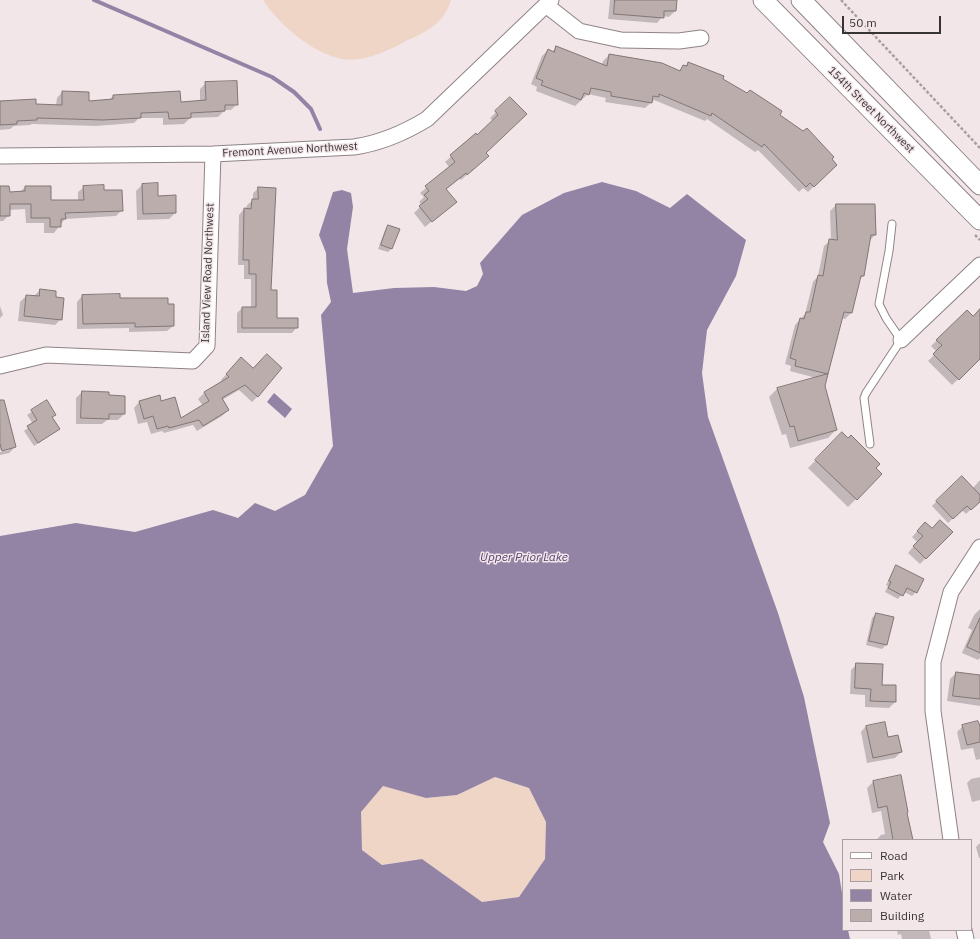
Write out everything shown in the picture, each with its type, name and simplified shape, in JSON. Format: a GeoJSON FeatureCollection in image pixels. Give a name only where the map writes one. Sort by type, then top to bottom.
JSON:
{"type":"FeatureCollection","features":[{"type":"Feature","properties":{"kind":"street","name":"154th Street Northwest"},"geometry":{"type":"LineString","coordinates":[[763,0],[980,220]]}},
{"type":"Feature","properties":{"kind":"street"},"geometry":{"type":"LineString","coordinates":[[549,2],[579,31],[620,40],[680,41],[701,38]]}},
{"type":"Feature","properties":{"kind":"street","name":"Fremont Avenue Northwest"},"geometry":{"type":"LineString","coordinates":[[0,156],[213,154],[354,147],[377,143],[408,130],[427,119],[549,2]]}},
{"type":"Feature","properties":{"kind":"street"},"geometry":{"type":"LineString","coordinates":[[802,2],[980,185]]}},
{"type":"Feature","properties":{"kind":"street","name":"Island View Road Northwest"},"geometry":{"type":"LineString","coordinates":[[0,366],[46,355],[193,361],[207,346],[213,154]]}},
{"type":"Feature","properties":{"kind":"street"},"geometry":{"type":"LineString","coordinates":[[901,340],[980,265]]}},
{"type":"Feature","properties":{"kind":"street"},"geometry":{"type":"LineString","coordinates":[[951,839],[933,711],[934,662],[951,592],[980,547]]}},
{"type":"Feature","properties":{"kind":"lane"},"geometry":{"type":"LineString","coordinates":[[870,444],[864,398],[901,340],[886,318],[879,304],[889,251],[892,224]]}},
{"type":"Feature","properties":{"kind":"path"},"geometry":{"type":"LineString","coordinates":[[841,0],[980,148]]}},
{"type":"Feature","properties":{"kind":"green space"},"geometry":{"type":"Polygon","coordinates":[[[263,0],[451,0],[444,15],[429,29],[379,54],[366,58],[347,60],[333,57],[319,51],[305,42],[281,22],[263,0]]]}},
{"type":"Feature","properties":{"kind":"green space"},"geometry":{"type":"Polygon","coordinates":[[[495,777],[529,788],[546,822],[545,859],[519,897],[482,902],[422,859],[382,865],[362,850],[360,812],[383,786],[427,798],[457,795],[495,777]]]}},
{"type":"Feature","properties":{"kind":"water","name":"Upper Prior Lake"},"geometry":{"type":"Polygon","coordinates":[[[602,182],[636,191],[670,208],[687,194],[746,240],[736,276],[707,330],[702,373],[708,417],[778,613],[804,697],[830,823],[823,842],[839,874],[842,893],[842,931],[848,931],[850,939],[0,939],[0,536],[76,523],[135,532],[213,510],[238,518],[255,503],[275,511],[305,495],[333,446],[321,315],[331,302],[327,283],[326,253],[319,235],[333,192],[342,190],[351,193],[353,207],[347,249],[353,293],[394,288],[434,287],[466,291],[477,286],[483,274],[480,263],[522,215],[564,193],[602,182]],[[495,777],[457,795],[426,798],[383,786],[361,812],[362,850],[382,865],[422,859],[482,902],[519,897],[545,859],[546,822],[529,788],[495,777]]]}},
{"type":"Feature","properties":{"kind":"water"},"geometry":{"type":"Polygon","coordinates":[[[274,393],[292,409],[285,418],[267,402],[274,393]]]}},
{"type":"Feature","properties":{"kind":"building"},"geometry":{"type":"Polygon","coordinates":[[[615,0],[677,0],[676,11],[664,11],[664,18],[614,14],[615,0]]]}},
{"type":"Feature","properties":{"kind":"building"},"geometry":{"type":"Polygon","coordinates":[[[556,46],[607,66],[609,54],[662,63],[680,71],[683,65],[687,66],[688,62],[724,76],[723,79],[747,93],[750,90],[782,111],[780,115],[803,131],[807,128],[834,157],[832,159],[837,165],[814,187],[810,183],[806,187],[764,144],[762,147],[712,113],[711,116],[659,94],[659,97],[653,96],[652,103],[611,96],[611,92],[591,88],[589,95],[584,93],[581,100],[541,85],[543,81],[536,78],[548,49],[554,52],[556,46]]]}},
{"type":"Feature","properties":{"kind":"building"},"geometry":{"type":"Polygon","coordinates":[[[237,81],[238,105],[225,105],[225,111],[191,113],[191,118],[169,119],[168,112],[141,113],[141,118],[103,120],[37,118],[37,120],[17,121],[17,124],[0,125],[0,101],[36,99],[36,104],[62,105],[62,91],[89,92],[89,101],[113,99],[113,95],[180,91],[181,102],[206,100],[205,82],[237,81]]]}},
{"type":"Feature","properties":{"kind":"building"},"geometry":{"type":"Polygon","coordinates":[[[510,97],[527,114],[486,153],[489,156],[467,175],[466,173],[446,189],[457,202],[432,222],[419,206],[428,199],[424,195],[429,191],[425,186],[455,162],[450,155],[476,133],[477,135],[498,115],[495,111],[510,97]]]}},
{"type":"Feature","properties":{"kind":"building"},"geometry":{"type":"Polygon","coordinates":[[[158,183],[158,196],[176,195],[176,213],[143,214],[142,184],[158,183]]]}},
{"type":"Feature","properties":{"kind":"building"},"geometry":{"type":"Polygon","coordinates":[[[104,185],[104,190],[122,190],[123,211],[65,213],[66,219],[61,219],[61,227],[50,227],[50,218],[31,218],[31,204],[10,204],[10,216],[0,216],[0,186],[9,186],[10,192],[25,191],[25,186],[51,186],[51,200],[84,200],[83,186],[104,185]]]}},
{"type":"Feature","properties":{"kind":"building"},"geometry":{"type":"Polygon","coordinates":[[[258,187],[276,188],[271,290],[277,290],[277,318],[298,318],[298,328],[242,328],[242,307],[256,307],[256,274],[249,274],[249,260],[243,260],[244,208],[251,209],[252,199],[258,199],[258,187]]]}},
{"type":"Feature","properties":{"kind":"building"},"geometry":{"type":"Polygon","coordinates":[[[836,204],[875,204],[876,235],[871,235],[864,276],[861,276],[852,313],[844,312],[828,374],[795,366],[796,360],[790,358],[800,318],[804,319],[806,312],[810,312],[818,275],[823,276],[829,239],[837,240],[836,204]]]}},
{"type":"Feature","properties":{"kind":"building"},"geometry":{"type":"Polygon","coordinates":[[[388,225],[400,229],[392,249],[381,245],[388,225]]]}},
{"type":"Feature","properties":{"kind":"building"},"geometry":{"type":"Polygon","coordinates":[[[40,289],[56,291],[56,297],[64,298],[62,320],[24,316],[26,295],[39,296],[40,289]]]}},
{"type":"Feature","properties":{"kind":"building"},"geometry":{"type":"Polygon","coordinates":[[[120,294],[120,298],[168,298],[168,304],[174,304],[174,326],[135,327],[135,323],[83,324],[82,295],[120,294]]]}},
{"type":"Feature","properties":{"kind":"building"},"geometry":{"type":"Polygon","coordinates":[[[980,309],[980,359],[959,380],[933,354],[942,345],[936,340],[967,310],[973,316],[980,309]]]}},
{"type":"Feature","properties":{"kind":"building"},"geometry":{"type":"Polygon","coordinates":[[[267,354],[282,368],[258,397],[245,385],[222,398],[229,410],[203,426],[199,420],[169,428],[168,426],[157,429],[153,416],[144,419],[139,401],[160,395],[161,401],[175,397],[181,418],[209,401],[204,392],[229,377],[226,374],[241,357],[253,368],[267,354]]]}},
{"type":"Feature","properties":{"kind":"building"},"geometry":{"type":"Polygon","coordinates":[[[828,374],[825,386],[837,430],[798,441],[794,426],[790,427],[777,388],[828,374]]]}},
{"type":"Feature","properties":{"kind":"building"},"geometry":{"type":"Polygon","coordinates":[[[82,391],[109,392],[109,395],[125,396],[125,414],[109,414],[109,419],[81,418],[82,391]]]}},
{"type":"Feature","properties":{"kind":"building"},"geometry":{"type":"Polygon","coordinates":[[[0,400],[4,400],[16,447],[2,451],[0,444],[0,400]]]}},
{"type":"Feature","properties":{"kind":"building"},"geometry":{"type":"Polygon","coordinates":[[[47,400],[56,415],[52,417],[60,429],[38,443],[27,426],[37,420],[31,410],[47,400]]]}},
{"type":"Feature","properties":{"kind":"building"},"geometry":{"type":"Polygon","coordinates":[[[842,432],[848,438],[851,435],[880,464],[876,468],[882,474],[857,500],[815,460],[842,432]]]}},
{"type":"Feature","properties":{"kind":"building"},"geometry":{"type":"Polygon","coordinates":[[[962,476],[980,495],[980,502],[971,510],[967,506],[953,519],[936,501],[962,476]]]}},
{"type":"Feature","properties":{"kind":"building"},"geometry":{"type":"Polygon","coordinates":[[[940,520],[953,532],[926,559],[913,546],[923,536],[917,531],[925,522],[932,528],[940,520]]]}},
{"type":"Feature","properties":{"kind":"building"},"geometry":{"type":"Polygon","coordinates":[[[896,565],[924,579],[917,593],[907,588],[903,596],[888,588],[891,582],[889,581],[896,565]]]}},
{"type":"Feature","properties":{"kind":"building"},"geometry":{"type":"Polygon","coordinates":[[[876,613],[894,617],[887,645],[869,641],[876,613]]]}},
{"type":"Feature","properties":{"kind":"building"},"geometry":{"type":"Polygon","coordinates":[[[980,618],[980,653],[967,647],[980,618]]]}},
{"type":"Feature","properties":{"kind":"building"},"geometry":{"type":"Polygon","coordinates":[[[856,663],[883,664],[882,685],[896,685],[896,702],[870,701],[871,689],[855,688],[856,663]]]}},
{"type":"Feature","properties":{"kind":"building"},"geometry":{"type":"Polygon","coordinates":[[[956,672],[980,675],[980,699],[953,696],[956,672]]]}},
{"type":"Feature","properties":{"kind":"building"},"geometry":{"type":"Polygon","coordinates":[[[978,721],[980,726],[980,742],[967,745],[962,725],[978,721]]]}},
{"type":"Feature","properties":{"kind":"building"},"geometry":{"type":"Polygon","coordinates":[[[885,722],[888,737],[898,735],[902,752],[873,758],[866,726],[885,722]]]}},
{"type":"Feature","properties":{"kind":"building"},"geometry":{"type":"Polygon","coordinates":[[[901,775],[913,839],[893,839],[887,806],[878,808],[873,781],[901,775]]]}},
{"type":"Feature","properties":{"kind":"waterway"},"geometry":{"type":"LineString","coordinates":[[94,0],[272,77],[294,92],[311,109],[320,129]]}}]}
